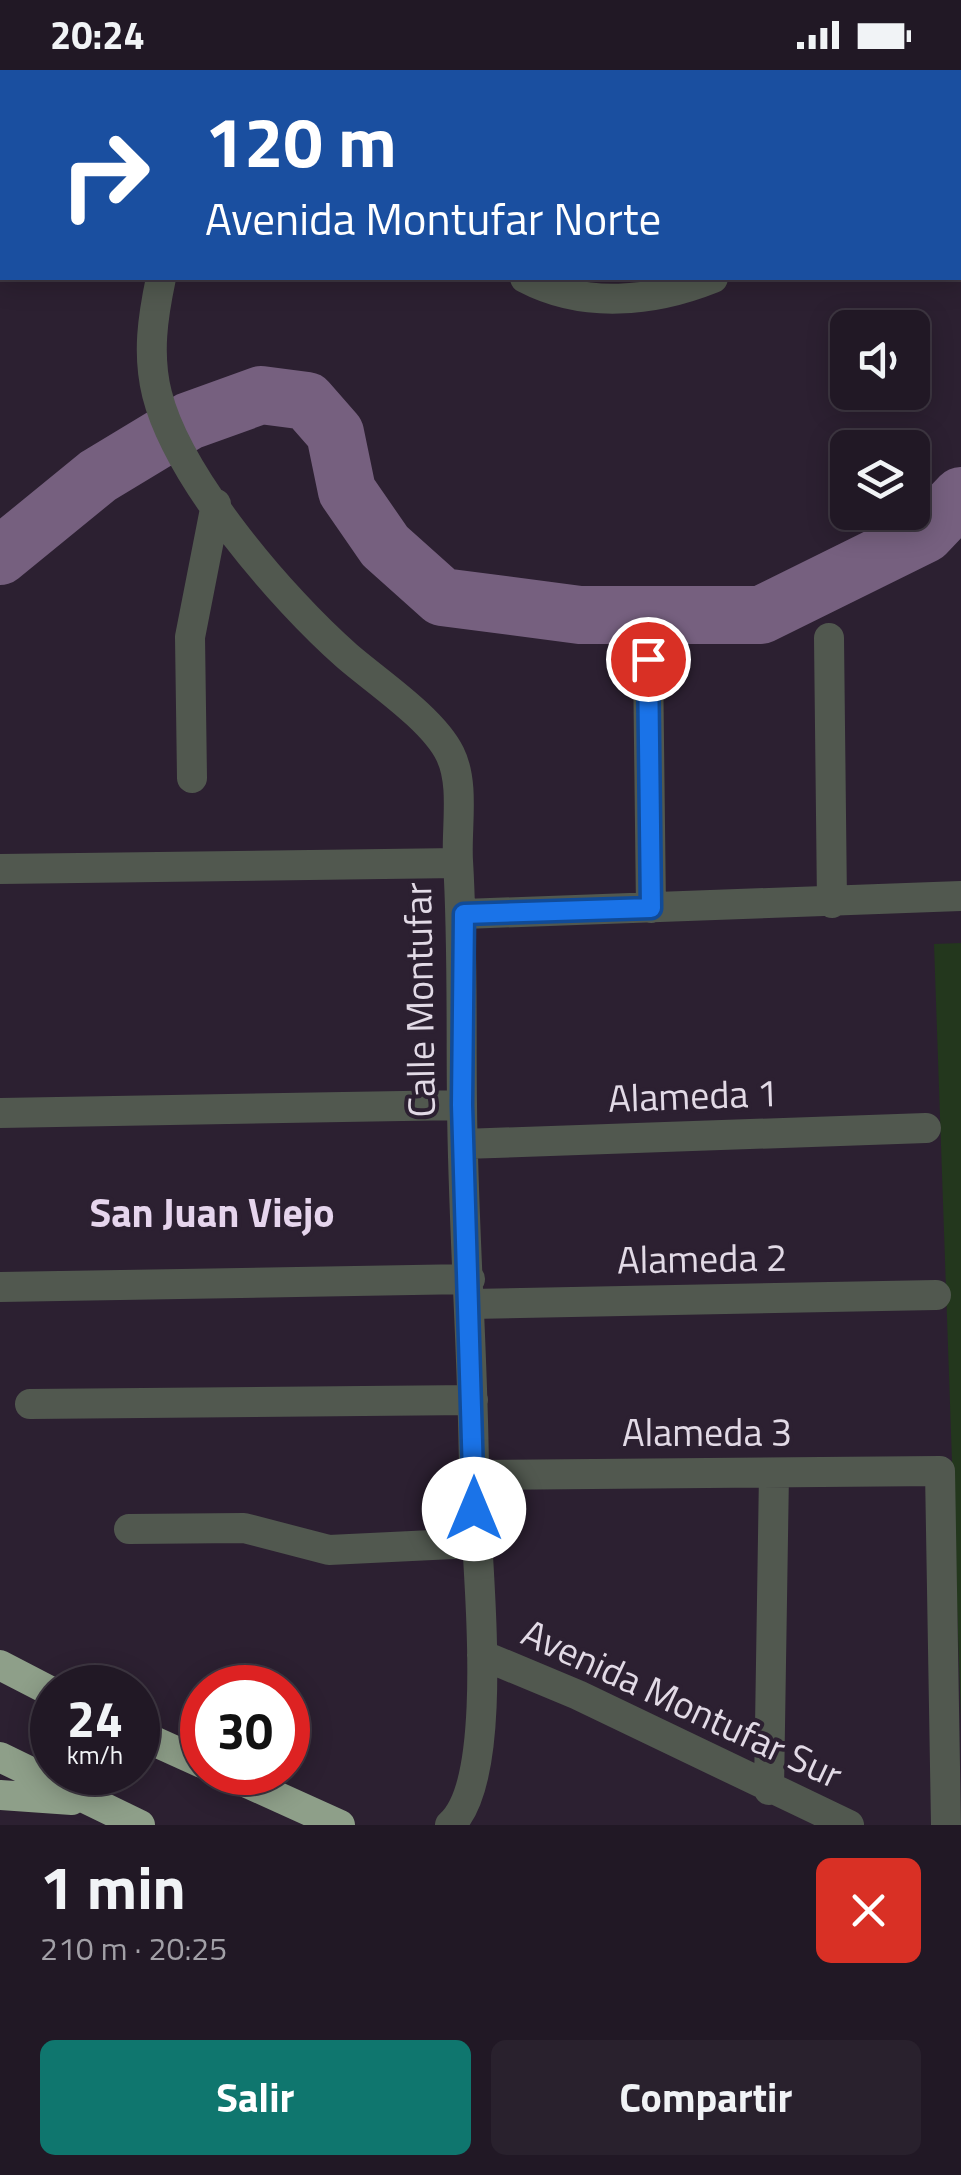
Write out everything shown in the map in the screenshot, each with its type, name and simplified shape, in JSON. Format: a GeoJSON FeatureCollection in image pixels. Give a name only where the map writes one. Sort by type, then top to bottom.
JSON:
{"type":"FeatureCollection","features":[{"type":"Feature","properties":{"kind":"highway"},"geometry":{"type":"LineString","coordinates":[[0,1665],[30,1681]]}},
{"type":"Feature","properties":{"kind":"highway"},"geometry":{"type":"LineString","coordinates":[[0,1757],[140,1825]]}},
{"type":"Feature","properties":{"kind":"highway"},"geometry":{"type":"LineString","coordinates":[[0,1795],[90,1802]]}},
{"type":"Feature","properties":{"kind":"highway"},"geometry":{"type":"LineString","coordinates":[[274,1795],[340,1825]]}},
{"type":"Feature","properties":{"kind":"street","name":"Calle Montufar"},"geometry":{"type":"LineString","coordinates":[[161,280],[152,319],[158,396],[177,444],[216,504],[315,628],[440,738],[456,776],[458,863],[464,914],[462,1105],[474,1543],[482,1655],[479,1768],[471,1796],[450,1825]]}},
{"type":"Feature","properties":{"kind":"street"},"geometry":{"type":"LineString","coordinates":[[529,280],[548,290],[636,300],[706,280]]}},
{"type":"Feature","properties":{"kind":"street"},"geometry":{"type":"LineString","coordinates":[[192,778],[190,637],[216,504]]}},
{"type":"Feature","properties":{"kind":"street"},"geometry":{"type":"LineString","coordinates":[[829,638],[832,903]]}},
{"type":"Feature","properties":{"kind":"street"},"geometry":{"type":"LineString","coordinates":[[648,659],[651,908]]}},
{"type":"Feature","properties":{"kind":"street"},"geometry":{"type":"LineString","coordinates":[[0,870],[458,863]]}},
{"type":"Feature","properties":{"kind":"street"},"geometry":{"type":"LineString","coordinates":[[464,914],[961,896]]}},
{"type":"Feature","properties":{"kind":"street"},"geometry":{"type":"LineString","coordinates":[[0,1112],[462,1105]]}},
{"type":"Feature","properties":{"kind":"street","name":"Alameda 1"},"geometry":{"type":"LineString","coordinates":[[463,1144],[926,1128]]}},
{"type":"Feature","properties":{"kind":"street","name":"Alameda 2"},"geometry":{"type":"LineString","coordinates":[[0,1287],[936,1295]]}},
{"type":"Feature","properties":{"kind":"street"},"geometry":{"type":"LineString","coordinates":[[30,1404],[473,1400]]}},
{"type":"Feature","properties":{"kind":"street","name":"Alameda 3"},"geometry":{"type":"LineString","coordinates":[[474,1475],[940,1471],[946,1825]]}},
{"type":"Feature","properties":{"kind":"street"},"geometry":{"type":"LineString","coordinates":[[769,1790],[774,1473]]}},
{"type":"Feature","properties":{"kind":"street"},"geometry":{"type":"LineString","coordinates":[[130,1529],[244,1528],[329,1550],[474,1543]]}},
{"type":"Feature","properties":{"kind":"street","name":"Avenida Montufar Sur"},"geometry":{"type":"LineString","coordinates":[[482,1655],[578,1695],[769,1790],[849,1825]]}},
{"type":"Feature","properties":{"kind":"green space"},"geometry":{"type":"Polygon","coordinates":[[[961,943],[961,1720],[934,944],[961,943]]]}},
{"type":"Feature","properties":{"kind":"waterway"},"geometry":{"type":"LineString","coordinates":[[0,556],[98,476],[189,421],[261,395],[307,401],[335,433],[347,491],[385,546],[442,597],[580,615],[761,615],[925,534],[961,496]]}},
{"type":"Feature","properties":{"kind":"district","name":"San Juan Viejo"},"geometry":{"type":"Point","coordinates":[212,1213]}},
{"type":"Feature","properties":{"kind":"route"},"geometry":{"type":"LineString","coordinates":[[474,1509],[471,1304],[462,1105],[464,914],[651,908],[648,659]]}}]}
